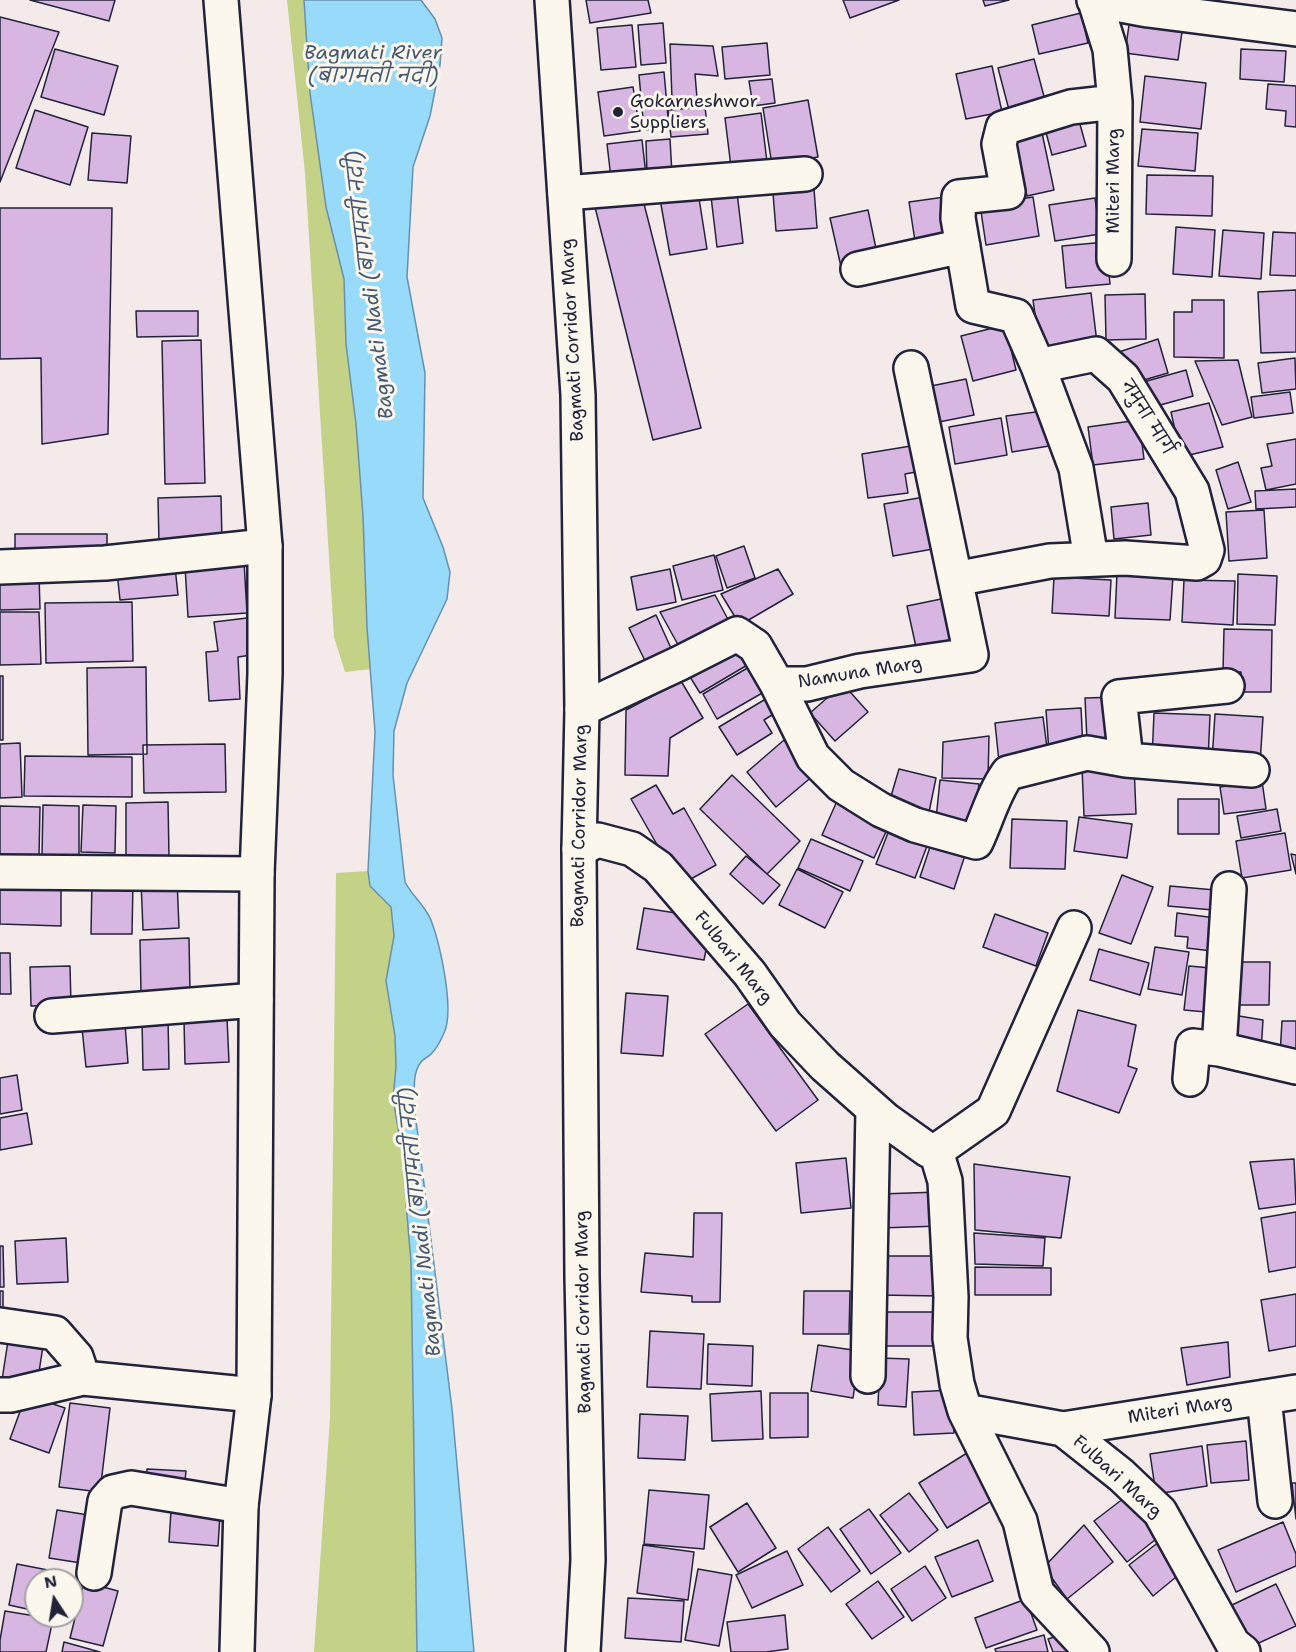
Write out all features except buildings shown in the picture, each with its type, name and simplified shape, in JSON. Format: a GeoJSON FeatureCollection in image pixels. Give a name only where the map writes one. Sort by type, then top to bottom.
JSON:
{"type":"FeatureCollection","features":[{"type":"Feature","properties":{"kind":"street"},"geometry":{"type":"LineString","coordinates":[[221,0],[265,546],[265,674],[257,874],[254,1395],[241,1506],[237,1652]]}},
{"type":"Feature","properties":{"kind":"street","name":"Bagmati Corridor Marg"},"geometry":{"type":"LineString","coordinates":[[552,0],[578,395],[582,709],[579,849],[582,1277],[588,1560],[583,1652]]}},
{"type":"Feature","properties":{"kind":"street"},"geometry":{"type":"LineString","coordinates":[[1094,0],[1148,10],[1296,29]]}},
{"type":"Feature","properties":{"kind":"street","name":"Miteri Marg"},"geometry":{"type":"LineString","coordinates":[[1094,0],[1110,49],[1115,102],[1114,259]]}},
{"type":"Feature","properties":{"kind":"street","name":"Miteri Marg"},"geometry":{"type":"LineString","coordinates":[[963,246],[958,218],[959,197],[1008,192],[999,144],[1003,128],[1071,107],[1115,102]]}},
{"type":"Feature","properties":{"kind":"street"},"geometry":{"type":"LineString","coordinates":[[565,193],[805,174]]}},
{"type":"Feature","properties":{"kind":"street"},"geometry":{"type":"LineString","coordinates":[[858,269],[963,246],[973,306],[1016,316],[1038,366],[1076,468],[1091,559]]}},
{"type":"Feature","properties":{"kind":"street","name":"नमुना मार्ग"},"geometry":{"type":"LineString","coordinates":[[955,579],[1050,561],[1125,558],[1197,563],[1204,559],[1207,550],[1192,491],[1123,378],[1096,354],[1038,366]]}},
{"type":"Feature","properties":{"kind":"street","name":"Namuna Marg"},"geometry":{"type":"LineString","coordinates":[[911,368],[971,653],[969,657],[860,671],[807,684],[777,684],[813,757],[841,785],[881,810],[915,825],[976,842],[998,788],[1008,773],[1087,753],[1126,760],[1252,770]]}},
{"type":"Feature","properties":{"kind":"street"},"geometry":{"type":"LineString","coordinates":[[0,567],[105,563],[265,546]]}},
{"type":"Feature","properties":{"kind":"street"},"geometry":{"type":"LineString","coordinates":[[582,709],[737,634],[755,646],[777,684]]}},
{"type":"Feature","properties":{"kind":"street"},"geometry":{"type":"LineString","coordinates":[[1126,760],[1119,697],[1227,686]]}},
{"type":"Feature","properties":{"kind":"street","name":"Fulbari Marg"},"geometry":{"type":"LineString","coordinates":[[579,849],[598,840],[632,849],[658,867],[750,975],[785,1024],[825,1066],[873,1109],[928,1150],[936,1151]]}},
{"type":"Feature","properties":{"kind":"street"},"geometry":{"type":"LineString","coordinates":[[0,872],[257,874]]}},
{"type":"Feature","properties":{"kind":"street"},"geometry":{"type":"LineString","coordinates":[[1219,1049],[1229,889]]}},
{"type":"Feature","properties":{"kind":"street"},"geometry":{"type":"LineString","coordinates":[[1074,928],[993,1111],[936,1151],[945,1181],[951,1296],[950,1338],[957,1384],[965,1411],[1020,1521],[1037,1593],[1092,1652]]}},
{"type":"Feature","properties":{"kind":"street"},"geometry":{"type":"LineString","coordinates":[[52,1016],[256,1000]]}},
{"type":"Feature","properties":{"kind":"street"},"geometry":{"type":"LineString","coordinates":[[1190,1079],[1193,1046],[1219,1049],[1296,1067]]}},
{"type":"Feature","properties":{"kind":"street"},"geometry":{"type":"LineString","coordinates":[[868,1376],[873,1109]]}},
{"type":"Feature","properties":{"kind":"street"},"geometry":{"type":"LineString","coordinates":[[0,1325],[55,1333],[76,1357],[83,1378]]}},
{"type":"Feature","properties":{"kind":"street"},"geometry":{"type":"LineString","coordinates":[[0,1395],[11,1395],[83,1378],[254,1395]]}},
{"type":"Feature","properties":{"kind":"street","name":"Miteri Marg"},"geometry":{"type":"LineString","coordinates":[[1063,1429],[1296,1392]]}},
{"type":"Feature","properties":{"kind":"street"},"geometry":{"type":"LineString","coordinates":[[1264,1397],[1275,1501]]}},
{"type":"Feature","properties":{"kind":"street","name":"Fulbari Marg"},"geometry":{"type":"LineString","coordinates":[[965,1411],[1063,1429],[1121,1475],[1160,1512],[1233,1644],[1243,1652]]}},
{"type":"Feature","properties":{"kind":"street"},"geometry":{"type":"LineString","coordinates":[[94,1573],[105,1501],[113,1492],[131,1488],[241,1506]]}},
{"type":"Feature","properties":{"kind":"green space"},"geometry":{"type":"Polygon","coordinates":[[[287,0],[304,0],[310,93],[326,207],[344,279],[346,344],[356,424],[363,516],[367,627],[371,669],[345,672],[334,637],[305,173],[287,0]]]}},
{"type":"Feature","properties":{"kind":"green space"},"geometry":{"type":"Polygon","coordinates":[[[368,871],[370,886],[391,907],[394,936],[386,981],[395,1036],[396,1067],[393,1099],[401,1145],[411,1262],[417,1652],[314,1652],[330,1417],[336,873],[368,871]]]}},
{"type":"Feature","properties":{"kind":"water","name":"Bagmati River (बागमती नदी)"},"geometry":{"type":"Polygon","coordinates":[[[304,0],[421,0],[435,19],[442,38],[440,65],[430,116],[413,167],[407,277],[425,373],[423,498],[443,547],[450,572],[447,599],[407,683],[394,731],[393,775],[405,882],[431,920],[442,960],[447,993],[447,1023],[444,1033],[436,1049],[421,1062],[416,1073],[415,1112],[452,1409],[474,1652],[417,1652],[411,1262],[401,1145],[393,1099],[396,1067],[395,1036],[386,981],[394,936],[391,907],[370,886],[368,871],[375,732],[367,627],[363,516],[356,424],[346,344],[344,279],[326,207],[310,93],[304,0]]]}},
{"type":"Feature","properties":{"kind":"place","name":"Gokarneshwor Suppliers"},"geometry":{"type":"Point","coordinates":[618,112]}},
{"type":"Feature","properties":{"kind":"water label","name":"Bagmati Nadi (बागमती नदी)"},"geometry":{"type":"Point","coordinates":[371,285]}},
{"type":"Feature","properties":{"kind":"water label","name":"Bagmati Nadi (बागमती नदी)"},"geometry":{"type":"Point","coordinates":[421,1222]}}]}
